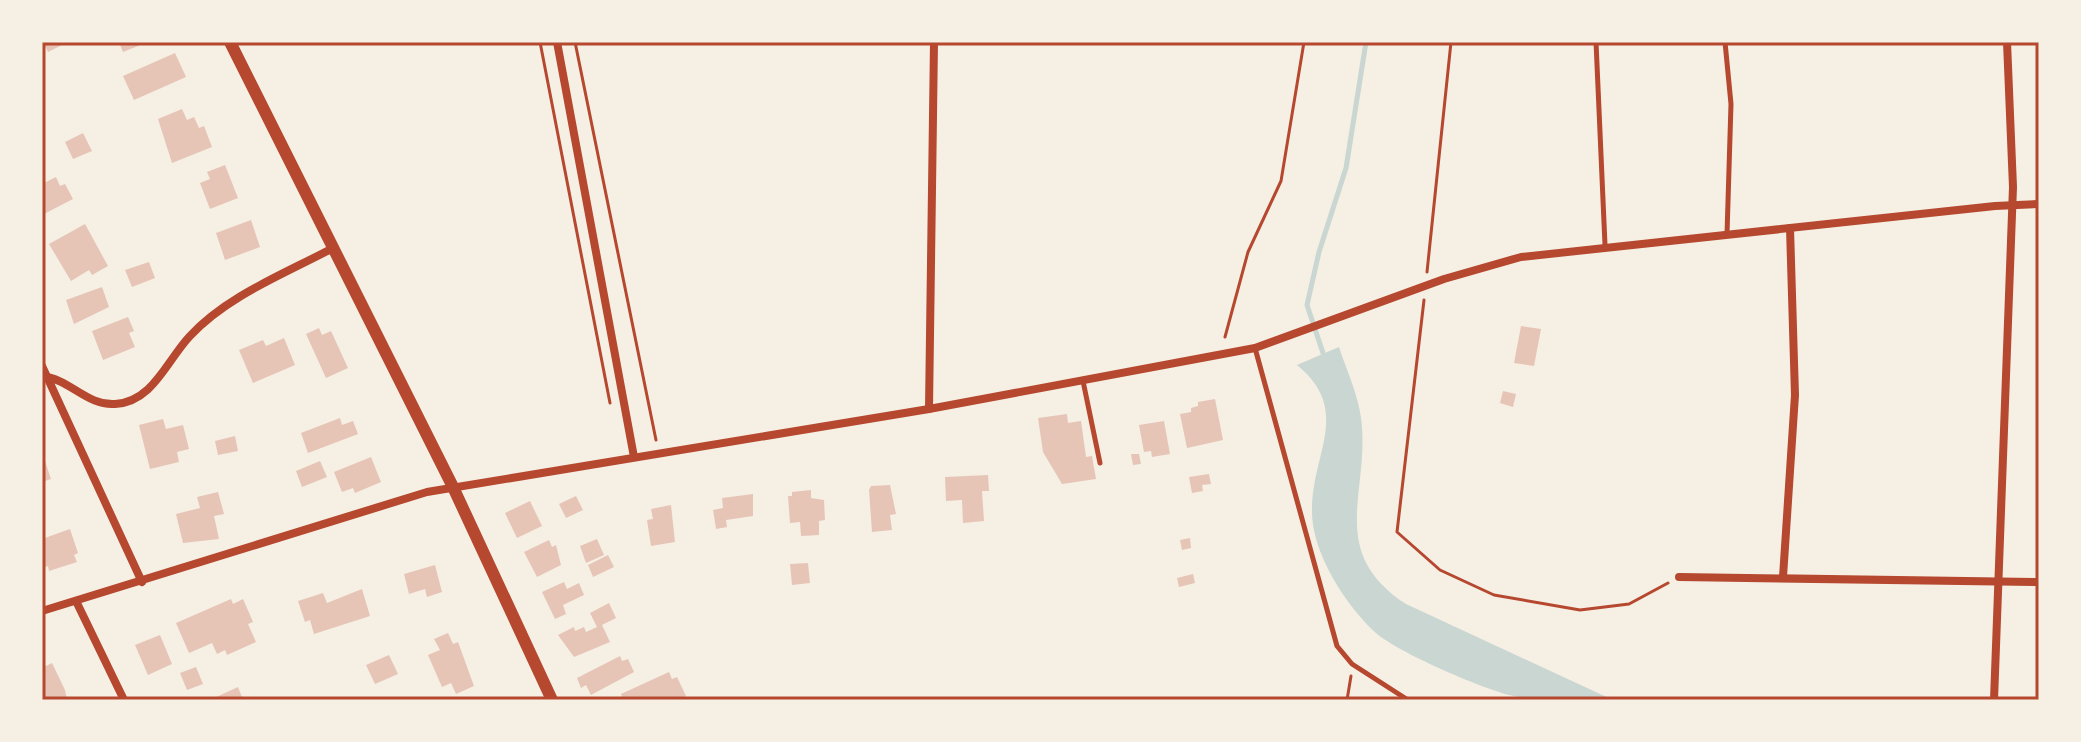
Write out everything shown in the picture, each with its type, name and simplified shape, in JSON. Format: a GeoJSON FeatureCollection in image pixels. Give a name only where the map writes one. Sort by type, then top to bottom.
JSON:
{"type":"FeatureCollection","features":[{"type":"Feature","properties":{"kind":"main road"},"geometry":{"type":"LineString","coordinates":[[230,42],[331,249],[453,487],[552,700]]}},
{"type":"Feature","properties":{"kind":"street"},"geometry":{"type":"LineString","coordinates":[[557,42],[634,457]]}},
{"type":"Feature","properties":{"kind":"street"},"geometry":{"type":"LineString","coordinates":[[929,409],[934,42]]}},
{"type":"Feature","properties":{"kind":"street"},"geometry":{"type":"LineString","coordinates":[[1994,700],[2012,204],[2007,42]]}},
{"type":"Feature","properties":{"kind":"street"},"geometry":{"type":"LineString","coordinates":[[42,611],[453,487],[929,409],[1255,348],[1481,267],[1605,245],[2012,204],[2039,204]]}},
{"type":"Feature","properties":{"kind":"street"},"geometry":{"type":"LineString","coordinates":[[1783,577],[1795,395],[1790,228]]}},
{"type":"Feature","properties":{"kind":"street"},"geometry":{"type":"LineString","coordinates":[[45,376],[71,385],[96,402],[111,404],[139,397],[207,319],[257,288],[331,249]]}},
{"type":"Feature","properties":{"kind":"street"},"geometry":{"type":"LineString","coordinates":[[42,366],[142,582]]}},
{"type":"Feature","properties":{"kind":"street"},"geometry":{"type":"LineString","coordinates":[[1679,577],[2039,582]]}},
{"type":"Feature","properties":{"kind":"street"},"geometry":{"type":"LineString","coordinates":[[76,601],[124,700]]}},
{"type":"Feature","properties":{"kind":"lane"},"geometry":{"type":"LineString","coordinates":[[1596,42],[1605,245]]}},
{"type":"Feature","properties":{"kind":"lane"},"geometry":{"type":"LineString","coordinates":[[1725,42],[1731,104],[1727,234]]}},
{"type":"Feature","properties":{"kind":"lane"},"geometry":{"type":"LineString","coordinates":[[1255,348],[1337,646],[1352,664],[1408,700]]}},
{"type":"Feature","properties":{"kind":"lane"},"geometry":{"type":"LineString","coordinates":[[1083,381],[1100,463]]}},
{"type":"Feature","properties":{"kind":"path"},"geometry":{"type":"LineString","coordinates":[[540,42],[612,411]]}},
{"type":"Feature","properties":{"kind":"path"},"geometry":{"type":"LineString","coordinates":[[575,42],[656,440]]}},
{"type":"Feature","properties":{"kind":"path"},"geometry":{"type":"LineString","coordinates":[[1225,337],[1248,252],[1281,181],[1304,42]]}},
{"type":"Feature","properties":{"kind":"path"},"geometry":{"type":"LineString","coordinates":[[1397,532],[1440,570],[1494,595],[1580,610],[1629,604],[1679,577]]}},
{"type":"Feature","properties":{"kind":"path"},"geometry":{"type":"LineString","coordinates":[[1347,700],[1352,664]]}},
{"type":"Feature","properties":{"kind":"shaded area"},"geometry":{"type":"Polygon","coordinates":[[[1339,347],[1361,418],[1359,541],[1366,563],[1381,584],[1406,604],[1613,700],[1535,699],[1496,691],[1402,650],[1376,633],[1353,608],[1324,561],[1314,528],[1313,491],[1326,416],[1323,399],[1314,382],[1297,365],[1339,347]]]}},
{"type":"Feature","properties":{"kind":"building"},"geometry":{"type":"Polygon","coordinates":[[[43,42],[63,42],[64,44],[48,52],[43,42]]]}},
{"type":"Feature","properties":{"kind":"building"},"geometry":{"type":"Polygon","coordinates":[[[119,42],[148,42],[123,52],[119,42]]]}},
{"type":"Feature","properties":{"kind":"building"},"geometry":{"type":"Polygon","coordinates":[[[175,53],[186,77],[134,100],[123,76],[175,53]]]}},
{"type":"Feature","properties":{"kind":"building"},"geometry":{"type":"Polygon","coordinates":[[[182,109],[187,120],[194,117],[199,128],[204,126],[212,147],[172,163],[158,119],[182,109]]]}},
{"type":"Feature","properties":{"kind":"building"},"geometry":{"type":"Polygon","coordinates":[[[83,133],[92,151],[73,159],[65,142],[83,133]]]}},
{"type":"Feature","properties":{"kind":"building"},"geometry":{"type":"Polygon","coordinates":[[[225,165],[238,198],[210,209],[200,183],[210,179],[207,172],[225,165]]]}},
{"type":"Feature","properties":{"kind":"building"},"geometry":{"type":"Polygon","coordinates":[[[56,177],[60,186],[65,184],[73,199],[42,215],[42,184],[56,177]]]}},
{"type":"Feature","properties":{"kind":"building"},"geometry":{"type":"Polygon","coordinates":[[[251,220],[260,247],[225,260],[216,233],[251,220]]]}},
{"type":"Feature","properties":{"kind":"building"},"geometry":{"type":"Polygon","coordinates":[[[85,224],[108,266],[92,275],[89,270],[71,281],[49,244],[85,224]]]}},
{"type":"Feature","properties":{"kind":"building"},"geometry":{"type":"Polygon","coordinates":[[[149,262],[155,278],[132,287],[125,270],[149,262]]]}},
{"type":"Feature","properties":{"kind":"building"},"geometry":{"type":"Polygon","coordinates":[[[102,287],[109,307],[74,324],[66,300],[102,287]]]}},
{"type":"Feature","properties":{"kind":"building"},"geometry":{"type":"Polygon","coordinates":[[[128,317],[134,331],[129,333],[135,347],[103,360],[92,331],[128,317]]]}},
{"type":"Feature","properties":{"kind":"building"},"geometry":{"type":"Polygon","coordinates":[[[1521,326],[1541,329],[1534,366],[1514,363],[1521,326]]]}},
{"type":"Feature","properties":{"kind":"building"},"geometry":{"type":"Polygon","coordinates":[[[319,328],[322,335],[331,331],[348,368],[326,378],[306,334],[319,328]]]}},
{"type":"Feature","properties":{"kind":"building"},"geometry":{"type":"Polygon","coordinates":[[[284,338],[295,365],[253,383],[239,350],[263,340],[266,346],[284,338]]]}},
{"type":"Feature","properties":{"kind":"building"},"geometry":{"type":"Polygon","coordinates":[[[1503,391],[1516,394],[1513,407],[1500,403],[1503,391]]]}},
{"type":"Feature","properties":{"kind":"building"},"geometry":{"type":"Polygon","coordinates":[[[1215,399],[1223,440],[1187,448],[1180,414],[1191,412],[1198,402],[1215,399]]]}},
{"type":"Feature","properties":{"kind":"building"},"geometry":{"type":"Polygon","coordinates":[[[1067,414],[1068,423],[1081,421],[1086,457],[1092,456],[1096,479],[1062,484],[1043,452],[1038,418],[1067,414]]]}},
{"type":"Feature","properties":{"kind":"building"},"geometry":{"type":"Polygon","coordinates":[[[340,418],[342,425],[353,421],[358,434],[308,453],[301,433],[340,418]]]}},
{"type":"Feature","properties":{"kind":"building"},"geometry":{"type":"Polygon","coordinates":[[[163,419],[166,429],[183,425],[189,449],[177,452],[179,462],[150,469],[139,425],[163,419]]]}},
{"type":"Feature","properties":{"kind":"building"},"geometry":{"type":"Polygon","coordinates":[[[1164,421],[1170,454],[1152,457],[1151,451],[1144,452],[1139,425],[1164,421]]]}},
{"type":"Feature","properties":{"kind":"building"},"geometry":{"type":"Polygon","coordinates":[[[235,436],[238,451],[218,455],[215,441],[235,436]]]}},
{"type":"Feature","properties":{"kind":"building"},"geometry":{"type":"Polygon","coordinates":[[[1131,454],[1139,454],[1141,464],[1133,465],[1131,454]]]}},
{"type":"Feature","properties":{"kind":"building"},"geometry":{"type":"Polygon","coordinates":[[[371,457],[381,482],[355,493],[353,488],[342,492],[334,472],[371,457]]]}},
{"type":"Feature","properties":{"kind":"building"},"geometry":{"type":"Polygon","coordinates":[[[45,461],[51,479],[42,482],[42,462],[45,461]]]}},
{"type":"Feature","properties":{"kind":"building"},"geometry":{"type":"Polygon","coordinates":[[[320,461],[327,477],[302,487],[296,471],[320,461]]]}},
{"type":"Feature","properties":{"kind":"building"},"geometry":{"type":"Polygon","coordinates":[[[1209,474],[1211,484],[1202,485],[1203,491],[1192,493],[1189,477],[1209,474]]]}},
{"type":"Feature","properties":{"kind":"building"},"geometry":{"type":"Polygon","coordinates":[[[988,475],[989,491],[982,491],[984,521],[963,523],[962,500],[946,501],[945,477],[988,475]]]}},
{"type":"Feature","properties":{"kind":"building"},"geometry":{"type":"Polygon","coordinates":[[[890,485],[896,514],[890,515],[892,530],[872,532],[869,490],[871,486],[890,485]]]}},
{"type":"Feature","properties":{"kind":"building"},"geometry":{"type":"Polygon","coordinates":[[[811,490],[811,498],[824,500],[825,520],[819,521],[819,535],[801,536],[800,522],[790,523],[788,496],[792,496],[792,492],[811,490]]]}},
{"type":"Feature","properties":{"kind":"building"},"geometry":{"type":"Polygon","coordinates":[[[218,492],[224,514],[214,516],[219,539],[183,543],[176,514],[200,508],[197,497],[218,492]]]}},
{"type":"Feature","properties":{"kind":"building"},"geometry":{"type":"Polygon","coordinates":[[[753,494],[753,516],[726,520],[727,527],[716,529],[713,510],[723,508],[722,498],[753,494]]]}},
{"type":"Feature","properties":{"kind":"building"},"geometry":{"type":"Polygon","coordinates":[[[576,496],[583,510],[566,518],[559,504],[576,496]]]}},
{"type":"Feature","properties":{"kind":"building"},"geometry":{"type":"Polygon","coordinates":[[[530,501],[542,526],[517,538],[505,513],[530,501]]]}},
{"type":"Feature","properties":{"kind":"building"},"geometry":{"type":"Polygon","coordinates":[[[671,505],[675,542],[651,546],[647,520],[653,519],[651,509],[671,505]]]}},
{"type":"Feature","properties":{"kind":"building"},"geometry":{"type":"Polygon","coordinates":[[[70,529],[78,553],[74,555],[77,562],[49,571],[48,566],[42,568],[42,539],[70,529]]]}},
{"type":"Feature","properties":{"kind":"building"},"geometry":{"type":"Polygon","coordinates":[[[1190,538],[1191,548],[1182,550],[1180,540],[1190,538]]]}},
{"type":"Feature","properties":{"kind":"building"},"geometry":{"type":"Polygon","coordinates":[[[597,539],[604,555],[586,563],[580,546],[597,539]]]}},
{"type":"Feature","properties":{"kind":"building"},"geometry":{"type":"Polygon","coordinates":[[[549,540],[552,547],[556,545],[561,565],[537,577],[524,552],[549,540]]]}},
{"type":"Feature","properties":{"kind":"building"},"geometry":{"type":"Polygon","coordinates":[[[608,555],[614,567],[593,577],[588,565],[608,555]]]}},
{"type":"Feature","properties":{"kind":"building"},"geometry":{"type":"Polygon","coordinates":[[[808,563],[810,583],[792,585],[790,564],[808,563]]]}},
{"type":"Feature","properties":{"kind":"building"},"geometry":{"type":"Polygon","coordinates":[[[435,565],[442,592],[427,597],[425,589],[409,594],[404,574],[435,565]]]}},
{"type":"Feature","properties":{"kind":"building"},"geometry":{"type":"Polygon","coordinates":[[[1193,574],[1195,583],[1179,587],[1177,578],[1193,574]]]}},
{"type":"Feature","properties":{"kind":"building"},"geometry":{"type":"Polygon","coordinates":[[[564,582],[567,589],[579,583],[584,595],[563,605],[566,614],[555,619],[542,592],[564,582]]]}},
{"type":"Feature","properties":{"kind":"building"},"geometry":{"type":"Polygon","coordinates":[[[362,589],[370,616],[314,634],[310,620],[305,622],[298,601],[323,593],[327,603],[362,589]]]}},
{"type":"Feature","properties":{"kind":"building"},"geometry":{"type":"Polygon","coordinates":[[[231,599],[233,604],[243,599],[253,622],[248,624],[256,642],[227,655],[225,650],[217,654],[212,643],[189,653],[176,623],[231,599]]]}},
{"type":"Feature","properties":{"kind":"building"},"geometry":{"type":"Polygon","coordinates":[[[609,603],[616,618],[602,625],[610,642],[574,657],[558,635],[574,627],[575,631],[584,627],[586,632],[597,627],[590,613],[609,603]]]}},
{"type":"Feature","properties":{"kind":"building"},"geometry":{"type":"Polygon","coordinates":[[[448,633],[453,644],[458,642],[474,686],[456,694],[451,683],[442,687],[428,655],[440,650],[434,639],[448,633]]]}},
{"type":"Feature","properties":{"kind":"building"},"geometry":{"type":"Polygon","coordinates":[[[160,635],[172,664],[148,675],[135,645],[160,635]]]}},
{"type":"Feature","properties":{"kind":"building"},"geometry":{"type":"Polygon","coordinates":[[[389,655],[398,674],[375,684],[366,665],[389,655]]]}},
{"type":"Feature","properties":{"kind":"building"},"geometry":{"type":"Polygon","coordinates":[[[620,656],[622,661],[628,659],[634,672],[591,695],[586,685],[581,688],[577,678],[620,656]]]}},
{"type":"Feature","properties":{"kind":"building"},"geometry":{"type":"Polygon","coordinates":[[[52,663],[67,700],[42,700],[42,668],[52,663]]]}},
{"type":"Feature","properties":{"kind":"building"},"geometry":{"type":"Polygon","coordinates":[[[196,667],[203,684],[187,690],[180,673],[196,667]]]}},
{"type":"Feature","properties":{"kind":"building"},"geometry":{"type":"Polygon","coordinates":[[[669,672],[672,679],[677,677],[686,696],[677,700],[623,700],[621,694],[669,672]]]}},
{"type":"Feature","properties":{"kind":"building"},"geometry":{"type":"Polygon","coordinates":[[[238,687],[243,700],[210,700],[238,687]]]}},
{"type":"Feature","properties":{"kind":"waterway"},"geometry":{"type":"LineString","coordinates":[[1325,359],[1307,305],[1319,252],[1346,168],[1366,42]]}}]}
